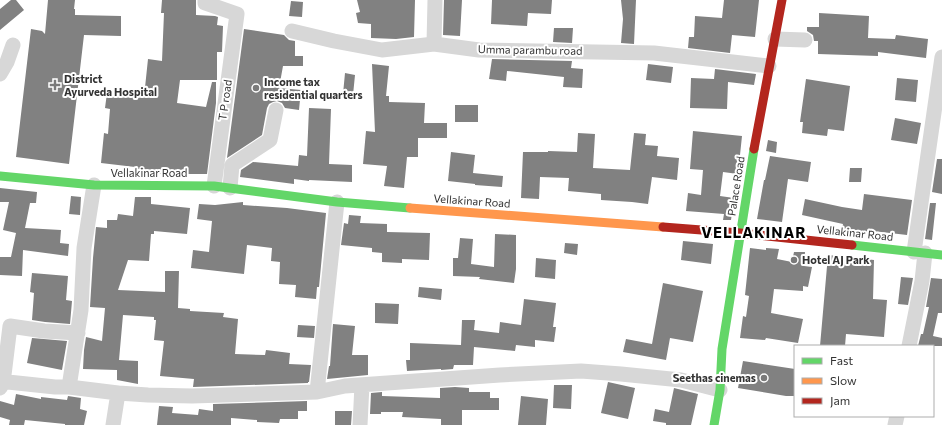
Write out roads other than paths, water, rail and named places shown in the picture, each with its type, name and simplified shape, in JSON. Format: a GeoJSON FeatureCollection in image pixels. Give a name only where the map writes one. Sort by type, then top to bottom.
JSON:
{"type":"FeatureCollection","features":[{"type":"Feature","properties":{"kind":"main road","name":"Palace Road"},"geometry":{"type":"LineString","coordinates":[[714,425],[720,390],[722,348],[740,234],[782,0]]}},
{"type":"Feature","properties":{"kind":"main road","name":"Vellakinar Road"},"geometry":{"type":"LineString","coordinates":[[0,176],[94,185],[214,186],[337,202],[740,234],[942,255]]}},
{"type":"Feature","properties":{"kind":"street","name":"T P road"},"geometry":{"type":"LineString","coordinates":[[205,0],[205,3],[237,14],[214,186]]}},
{"type":"Feature","properties":{"kind":"street"},"geometry":{"type":"LineString","coordinates":[[434,44],[435,0]]}},
{"type":"Feature","properties":{"kind":"street","name":"Umma parambu road"},"geometry":{"type":"LineString","coordinates":[[292,31],[382,50],[434,44],[479,50],[654,53],[769,66]]}},
{"type":"Feature","properties":{"kind":"street"},"geometry":{"type":"LineString","coordinates":[[775,39],[805,40]]}},
{"type":"Feature","properties":{"kind":"street"},"geometry":{"type":"LineString","coordinates":[[0,74],[7,62],[13,45]]}},
{"type":"Feature","properties":{"kind":"street"},"geometry":{"type":"LineString","coordinates":[[910,345],[922,281],[920,252],[941,77],[942,57]]}},
{"type":"Feature","properties":{"kind":"street"},"geometry":{"type":"LineString","coordinates":[[230,188],[232,165],[270,140],[276,110]]}},
{"type":"Feature","properties":{"kind":"street"},"geometry":{"type":"LineString","coordinates":[[69,387],[81,310],[84,248],[94,185]]}},
{"type":"Feature","properties":{"kind":"street"},"geometry":{"type":"LineString","coordinates":[[317,392],[337,202]]}},
{"type":"Feature","properties":{"kind":"street"},"geometry":{"type":"LineString","coordinates":[[78,333],[10,326],[1,384],[8,382],[118,393],[192,396],[317,392],[345,386],[581,370],[681,380],[720,390]]}},
{"type":"Feature","properties":{"kind":"street"},"geometry":{"type":"LineString","coordinates":[[360,425],[362,385]]}},
{"type":"Feature","properties":{"kind":"street"},"geometry":{"type":"LineString","coordinates":[[113,425],[118,393]]}},
{"type":"Feature","properties":{"kind":"place","name":"District Ayurveda Hospital"},"geometry":{"type":"Point","coordinates":[55,85]}},
{"type":"Feature","properties":{"kind":"place","name":"Income tax residential quarters"},"geometry":{"type":"Point","coordinates":[256,88]}},
{"type":"Feature","properties":{"kind":"place","name":"Hotel AJ Park"},"geometry":{"type":"Point","coordinates":[794,260]}},
{"type":"Feature","properties":{"kind":"place","name":"Seethas cinemas"},"geometry":{"type":"Point","coordinates":[764,378]}},
{"type":"Feature","properties":{"kind":"district","name":"VELLAKINAR"},"geometry":{"type":"Point","coordinates":[754,233]}}]}
